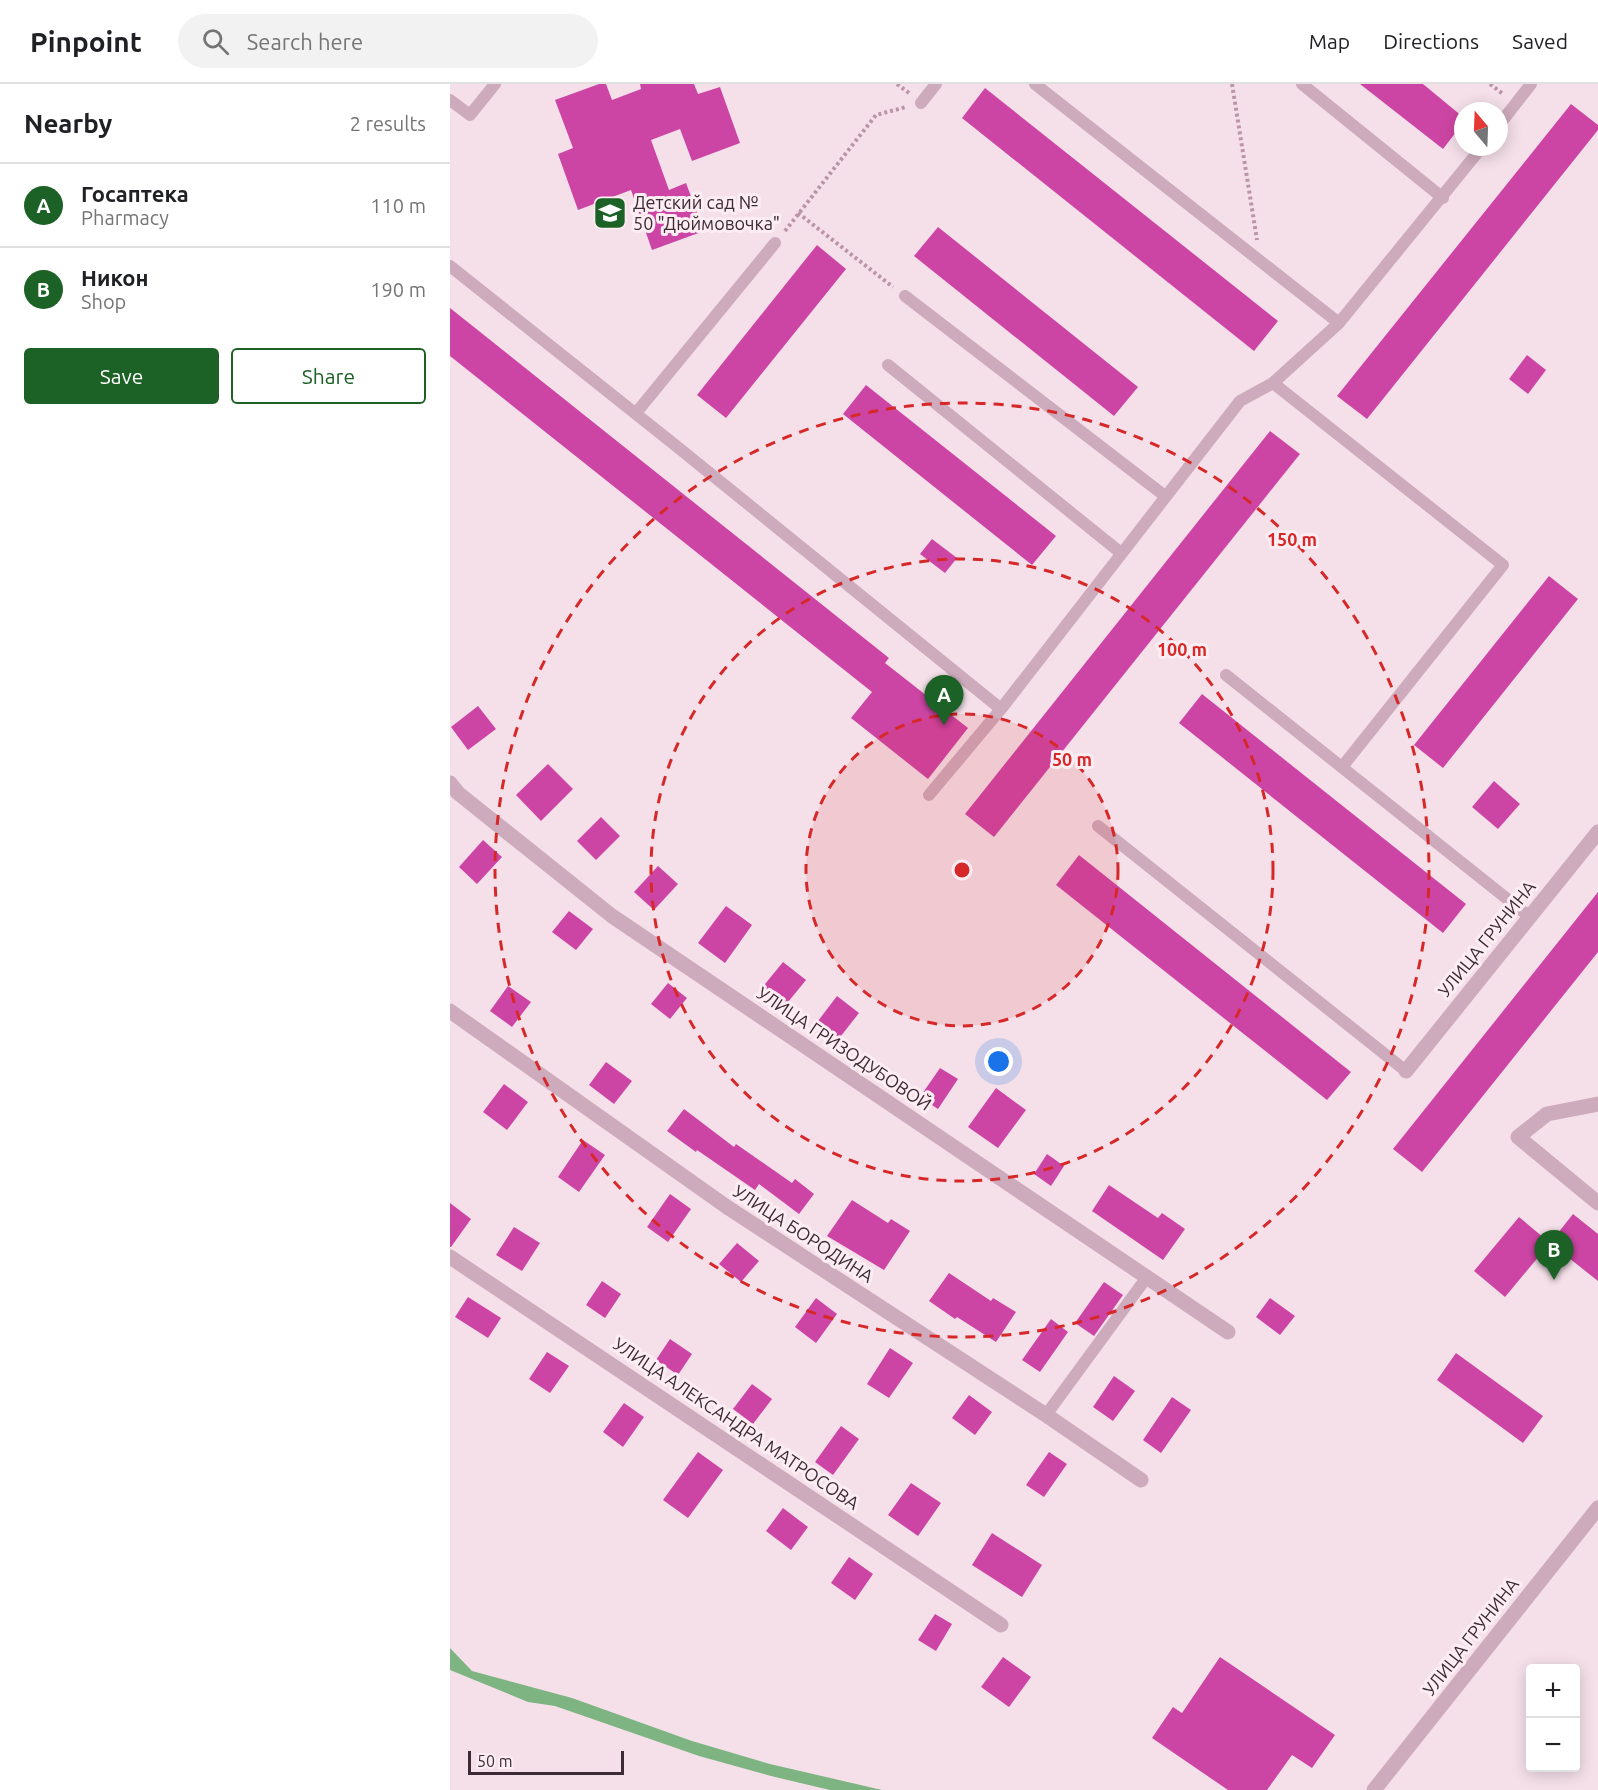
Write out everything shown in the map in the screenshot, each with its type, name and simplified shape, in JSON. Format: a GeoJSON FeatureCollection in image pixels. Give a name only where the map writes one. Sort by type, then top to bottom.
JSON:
{"type":"FeatureCollection","features":[{"type":"Feature","properties":{"kind":"street","name":"УЛИЦА ГРИЗОДУБОВОЙ"},"geometry":{"type":"LineString","coordinates":[[453,792],[612,916],[1228,1332]]}},
{"type":"Feature","properties":{"kind":"street","name":"УЛИЦА ГРУНИНА"},"geometry":{"type":"LineString","coordinates":[[1406,1071],[1598,832]]}},
{"type":"Feature","properties":{"kind":"street","name":"УЛИЦА БОРОДИНА"},"geometry":{"type":"LineString","coordinates":[[450,1011],[727,1207],[1047,1415],[1141,1480]]}},
{"type":"Feature","properties":{"kind":"street"},"geometry":{"type":"LineString","coordinates":[[1598,1104],[1547,1114],[1518,1137],[1598,1203]]}},
{"type":"Feature","properties":{"kind":"street","name":"УЛИЦА АЛЕКСАНДРА МАТРОСОВА"},"geometry":{"type":"LineString","coordinates":[[450,1257],[1001,1625]]}},
{"type":"Feature","properties":{"kind":"street","name":"УЛИЦА ГРУНИНА"},"geometry":{"type":"LineString","coordinates":[[1374,1790],[1598,1508]]}},
{"type":"Feature","properties":{"kind":"lane"},"geometry":{"type":"LineString","coordinates":[[450,100],[470,115],[495,84]]}},
{"type":"Feature","properties":{"kind":"lane"},"geometry":{"type":"LineString","coordinates":[[921,103],[936,84]]}},
{"type":"Feature","properties":{"kind":"lane"},"geometry":{"type":"LineString","coordinates":[[1035,84],[1339,323]]}},
{"type":"Feature","properties":{"kind":"lane"},"geometry":{"type":"LineString","coordinates":[[1302,84],[1443,198]]}},
{"type":"Feature","properties":{"kind":"lane"},"geometry":{"type":"LineString","coordinates":[[1508,113],[1531,84]]}},
{"type":"Feature","properties":{"kind":"lane"},"geometry":{"type":"LineString","coordinates":[[929,795],[1001,709],[1240,401],[1273,383],[1339,323],[1475,156]]}},
{"type":"Feature","properties":{"kind":"lane"},"geometry":{"type":"LineString","coordinates":[[636,413],[775,243]]}},
{"type":"Feature","properties":{"kind":"lane"},"geometry":{"type":"LineString","coordinates":[[450,266],[636,413],[1001,709]]}},
{"type":"Feature","properties":{"kind":"lane"},"geometry":{"type":"LineString","coordinates":[[905,296],[1165,496]]}},
{"type":"Feature","properties":{"kind":"lane"},"geometry":{"type":"LineString","coordinates":[[888,365],[1121,553]]}},
{"type":"Feature","properties":{"kind":"lane"},"geometry":{"type":"LineString","coordinates":[[1273,383],[1503,565],[1342,767]]}},
{"type":"Feature","properties":{"kind":"lane"},"geometry":{"type":"LineString","coordinates":[[1227,675],[1530,917]]}},
{"type":"Feature","properties":{"kind":"lane"},"geometry":{"type":"LineString","coordinates":[[1098,826],[1406,1071]]}},
{"type":"Feature","properties":{"kind":"lane"},"geometry":{"type":"LineString","coordinates":[[1047,1415],[1147,1277]]}},
{"type":"Feature","properties":{"kind":"path"},"geometry":{"type":"LineString","coordinates":[[1232,84],[1261,261]]}},
{"type":"Feature","properties":{"kind":"path"},"geometry":{"type":"LineString","coordinates":[[775,243],[876,115],[921,103]]}},
{"type":"Feature","properties":{"kind":"path"},"geometry":{"type":"LineString","coordinates":[[798,213],[905,296]]}},
{"type":"Feature","properties":{"kind":"shaded area"},"geometry":{"type":"Polygon","coordinates":[[[450,1648],[472,1671],[572,1698],[692,1741],[770,1764],[882,1790],[830,1790],[775,1777],[699,1756],[555,1706],[528,1702],[450,1670],[450,1648]]]}},
{"type":"Feature","properties":{"kind":"building"},"geometry":{"type":"Polygon","coordinates":[[[599,84],[606,84],[612,100],[641,89],[640,84],[694,84],[698,94],[720,87],[740,143],[692,161],[680,129],[651,140],[669,190],[686,183],[704,231],[652,250],[631,190],[578,210],[558,154],[573,148],[555,100],[599,84]]]}},
{"type":"Feature","properties":{"kind":"building"},"geometry":{"type":"Polygon","coordinates":[[[1360,84],[1423,84],[1454,110],[1454,135],[1443,149],[1360,84]]]}},
{"type":"Feature","properties":{"kind":"building"},"geometry":{"type":"Polygon","coordinates":[[[985,88],[1278,321],[1254,351],[962,118],[985,88]]]}},
{"type":"Feature","properties":{"kind":"building"},"geometry":{"type":"Polygon","coordinates":[[[1571,104],[1598,125],[1598,130],[1367,419],[1337,396],[1571,104]]]}},
{"type":"Feature","properties":{"kind":"building"},"geometry":{"type":"Polygon","coordinates":[[[938,227],[1138,387],[1114,416],[914,256],[938,227]]]}},
{"type":"Feature","properties":{"kind":"building"},"geometry":{"type":"Polygon","coordinates":[[[817,245],[846,269],[726,418],[697,395],[817,245]]]}},
{"type":"Feature","properties":{"kind":"building"},"geometry":{"type":"Polygon","coordinates":[[[450,308],[889,658],[885,663],[968,728],[928,779],[851,718],[872,692],[450,356],[450,308]]]}},
{"type":"Feature","properties":{"kind":"building"},"geometry":{"type":"Polygon","coordinates":[[[1527,355],[1546,370],[1528,394],[1509,379],[1527,355]]]}},
{"type":"Feature","properties":{"kind":"building"},"geometry":{"type":"Polygon","coordinates":[[[866,385],[1056,536],[1032,565],[843,414],[866,385]]]}},
{"type":"Feature","properties":{"kind":"building"},"geometry":{"type":"Polygon","coordinates":[[[1270,431],[1300,454],[994,837],[965,814],[1270,431]]]}},
{"type":"Feature","properties":{"kind":"building"},"geometry":{"type":"Polygon","coordinates":[[[932,539],[957,558],[945,573],[920,554],[932,539]]]}},
{"type":"Feature","properties":{"kind":"building"},"geometry":{"type":"Polygon","coordinates":[[[1549,576],[1578,599],[1443,768],[1414,745],[1549,576]]]}},
{"type":"Feature","properties":{"kind":"building"},"geometry":{"type":"Polygon","coordinates":[[[1202,694],[1466,904],[1443,933],[1179,723],[1202,694]]]}},
{"type":"Feature","properties":{"kind":"building"},"geometry":{"type":"Polygon","coordinates":[[[478,706],[496,729],[468,750],[451,727],[478,706]]]}},
{"type":"Feature","properties":{"kind":"building"},"geometry":{"type":"Polygon","coordinates":[[[548,764],[573,789],[541,821],[516,795],[548,764]]]}},
{"type":"Feature","properties":{"kind":"building"},"geometry":{"type":"Polygon","coordinates":[[[1494,781],[1520,804],[1498,829],[1472,807],[1494,781]]]}},
{"type":"Feature","properties":{"kind":"building"},"geometry":{"type":"Polygon","coordinates":[[[601,817],[620,836],[596,860],[577,841],[601,817]]]}},
{"type":"Feature","properties":{"kind":"building"},"geometry":{"type":"Polygon","coordinates":[[[483,840],[502,857],[477,884],[459,867],[483,840]]]}},
{"type":"Feature","properties":{"kind":"building"},"geometry":{"type":"Polygon","coordinates":[[[1079,855],[1351,1072],[1327,1100],[1056,885],[1079,855]]]}},
{"type":"Feature","properties":{"kind":"building"},"geometry":{"type":"Polygon","coordinates":[[[658,866],[678,884],[654,910],[634,892],[658,866]]]}},
{"type":"Feature","properties":{"kind":"building"},"geometry":{"type":"Polygon","coordinates":[[[1598,892],[1598,952],[1422,1172],[1393,1149],[1598,892]]]}},
{"type":"Feature","properties":{"kind":"building"},"geometry":{"type":"Polygon","coordinates":[[[726,906],[752,925],[725,963],[698,943],[726,906]]]}},
{"type":"Feature","properties":{"kind":"building"},"geometry":{"type":"Polygon","coordinates":[[[569,911],[593,929],[576,950],[552,932],[569,911]]]}},
{"type":"Feature","properties":{"kind":"building"},"geometry":{"type":"Polygon","coordinates":[[[783,962],[806,980],[784,1007],[761,989],[783,962]]]}},
{"type":"Feature","properties":{"kind":"building"},"geometry":{"type":"Polygon","coordinates":[[[668,983],[687,998],[670,1019],[651,1004],[668,983]]]}},
{"type":"Feature","properties":{"kind":"building"},"geometry":{"type":"Polygon","coordinates":[[[508,986],[531,1002],[512,1027],[490,1011],[508,986]]]}},
{"type":"Feature","properties":{"kind":"building"},"geometry":{"type":"Polygon","coordinates":[[[837,996],[859,1013],[837,1041],[815,1025],[837,996]]]}},
{"type":"Feature","properties":{"kind":"building"},"geometry":{"type":"Polygon","coordinates":[[[606,1062],[632,1081],[614,1104],[589,1085],[606,1062]]]}},
{"type":"Feature","properties":{"kind":"building"},"geometry":{"type":"Polygon","coordinates":[[[940,1068],[958,1079],[938,1109],[920,1097],[940,1068]]]}},
{"type":"Feature","properties":{"kind":"building"},"geometry":{"type":"Polygon","coordinates":[[[504,1084],[528,1102],[507,1130],[483,1112],[504,1084]]]}},
{"type":"Feature","properties":{"kind":"building"},"geometry":{"type":"Polygon","coordinates":[[[996,1088],[1026,1110],[998,1148],[968,1127],[996,1088]]]}},
{"type":"Feature","properties":{"kind":"building"},"geometry":{"type":"Polygon","coordinates":[[[684,1109],[734,1147],[736,1144],[792,1183],[795,1179],[814,1194],[799,1214],[759,1184],[755,1190],[667,1131],[684,1109]]]}},
{"type":"Feature","properties":{"kind":"building"},"geometry":{"type":"Polygon","coordinates":[[[583,1140],[605,1155],[579,1192],[558,1177],[583,1140]]]}},
{"type":"Feature","properties":{"kind":"building"},"geometry":{"type":"Polygon","coordinates":[[[1047,1154],[1064,1166],[1051,1186],[1034,1174],[1047,1154]]]}},
{"type":"Feature","properties":{"kind":"building"},"geometry":{"type":"Polygon","coordinates":[[[1109,1185],[1158,1218],[1162,1213],[1185,1229],[1163,1260],[1092,1211],[1109,1185]]]}},
{"type":"Feature","properties":{"kind":"building"},"geometry":{"type":"Polygon","coordinates":[[[670,1194],[691,1209],[668,1242],[647,1227],[670,1194]]]}},
{"type":"Feature","properties":{"kind":"building"},"geometry":{"type":"Polygon","coordinates":[[[852,1200],[888,1223],[891,1219],[910,1231],[884,1270],[827,1236],[852,1200]]]}},
{"type":"Feature","properties":{"kind":"building"},"geometry":{"type":"Polygon","coordinates":[[[450,1203],[471,1219],[451,1247],[450,1247],[450,1203]]]}},
{"type":"Feature","properties":{"kind":"building"},"geometry":{"type":"Polygon","coordinates":[[[1573,1214],[1598,1234],[1598,1281],[1550,1243],[1573,1214]]]}},
{"type":"Feature","properties":{"kind":"building"},"geometry":{"type":"Polygon","coordinates":[[[1519,1217],[1550,1243],[1505,1297],[1474,1271],[1519,1217]]]}},
{"type":"Feature","properties":{"kind":"building"},"geometry":{"type":"Polygon","coordinates":[[[514,1227],[540,1243],[522,1271],[496,1255],[514,1227]]]}},
{"type":"Feature","properties":{"kind":"building"},"geometry":{"type":"Polygon","coordinates":[[[737,1243],[759,1261],[741,1282],[719,1264],[737,1243]]]}},
{"type":"Feature","properties":{"kind":"building"},"geometry":{"type":"Polygon","coordinates":[[[949,1273],[991,1301],[993,1298],[1016,1312],[996,1342],[929,1301],[949,1273]]]}},
{"type":"Feature","properties":{"kind":"building"},"geometry":{"type":"Polygon","coordinates":[[[602,1281],[621,1294],[605,1318],[586,1305],[602,1281]]]}},
{"type":"Feature","properties":{"kind":"building"},"geometry":{"type":"Polygon","coordinates":[[[1104,1282],[1123,1295],[1094,1336],[1075,1323],[1104,1282]]]}},
{"type":"Feature","properties":{"kind":"building"},"geometry":{"type":"Polygon","coordinates":[[[468,1297],[501,1318],[488,1338],[455,1317],[468,1297]]]}},
{"type":"Feature","properties":{"kind":"building"},"geometry":{"type":"Polygon","coordinates":[[[816,1298],[837,1314],[816,1343],[795,1327],[816,1298]]]}},
{"type":"Feature","properties":{"kind":"building"},"geometry":{"type":"Polygon","coordinates":[[[1270,1298],[1295,1316],[1280,1335],[1256,1317],[1270,1298]]]}},
{"type":"Feature","properties":{"kind":"building"},"geometry":{"type":"Polygon","coordinates":[[[1051,1319],[1068,1332],[1040,1372],[1022,1360],[1051,1319]]]}},
{"type":"Feature","properties":{"kind":"building"},"geometry":{"type":"Polygon","coordinates":[[[670,1339],[692,1354],[678,1375],[656,1360],[670,1339]]]}},
{"type":"Feature","properties":{"kind":"building"},"geometry":{"type":"Polygon","coordinates":[[[890,1348],[913,1363],[889,1398],[867,1384],[890,1348]]]}},
{"type":"Feature","properties":{"kind":"building"},"geometry":{"type":"Polygon","coordinates":[[[547,1352],[569,1366],[550,1393],[529,1379],[547,1352]]]}},
{"type":"Feature","properties":{"kind":"building"},"geometry":{"type":"Polygon","coordinates":[[[1456,1353],[1543,1416],[1523,1443],[1437,1380],[1456,1353]]]}},
{"type":"Feature","properties":{"kind":"building"},"geometry":{"type":"Polygon","coordinates":[[[1114,1376],[1135,1391],[1113,1421],[1093,1407],[1114,1376]]]}},
{"type":"Feature","properties":{"kind":"building"},"geometry":{"type":"Polygon","coordinates":[[[752,1384],[772,1399],[753,1424],[733,1409],[752,1384]]]}},
{"type":"Feature","properties":{"kind":"building"},"geometry":{"type":"Polygon","coordinates":[[[969,1395],[992,1412],[975,1435],[952,1418],[969,1395]]]}},
{"type":"Feature","properties":{"kind":"building"},"geometry":{"type":"Polygon","coordinates":[[[1172,1397],[1191,1410],[1161,1453],[1143,1440],[1172,1397]]]}},
{"type":"Feature","properties":{"kind":"building"},"geometry":{"type":"Polygon","coordinates":[[[624,1403],[644,1417],[623,1447],[603,1432],[624,1403]]]}},
{"type":"Feature","properties":{"kind":"building"},"geometry":{"type":"Polygon","coordinates":[[[841,1426],[859,1439],[833,1475],[815,1462],[841,1426]]]}},
{"type":"Feature","properties":{"kind":"building"},"geometry":{"type":"Polygon","coordinates":[[[698,1452],[723,1470],[688,1518],[663,1500],[698,1452]]]}},
{"type":"Feature","properties":{"kind":"building"},"geometry":{"type":"Polygon","coordinates":[[[1049,1452],[1067,1464],[1044,1497],[1026,1485],[1049,1452]]]}},
{"type":"Feature","properties":{"kind":"building"},"geometry":{"type":"Polygon","coordinates":[[[911,1483],[941,1503],[918,1536],[888,1515],[911,1483]]]}},
{"type":"Feature","properties":{"kind":"building"},"geometry":{"type":"Polygon","coordinates":[[[783,1508],[808,1527],[791,1550],[766,1531],[783,1508]]]}},
{"type":"Feature","properties":{"kind":"building"},"geometry":{"type":"Polygon","coordinates":[[[992,1533],[1042,1565],[1022,1597],[972,1565],[992,1533]]]}},
{"type":"Feature","properties":{"kind":"building"},"geometry":{"type":"Polygon","coordinates":[[[849,1557],[873,1574],[855,1600],[831,1583],[849,1557]]]}},
{"type":"Feature","properties":{"kind":"building"},"geometry":{"type":"Polygon","coordinates":[[[935,1614],[952,1624],[936,1651],[918,1640],[935,1614]]]}},
{"type":"Feature","properties":{"kind":"building"},"geometry":{"type":"Polygon","coordinates":[[[1003,1657],[1031,1677],[1009,1707],[981,1687],[1003,1657]]]}},
{"type":"Feature","properties":{"kind":"building"},"geometry":{"type":"Polygon","coordinates":[[[1220,1657],[1335,1735],[1312,1768],[1292,1755],[1267,1790],[1228,1790],[1152,1738],[1173,1707],[1182,1713],[1220,1657]]]}},
{"type":"Feature","properties":{"kind":"place","name":"Детский сад № 50 \"Дюймовочка\""},"geometry":{"type":"Point","coordinates":[610,213]}},
{"type":"Feature","properties":{"kind":"place","name":"Госаптека"},"geometry":{"type":"Point","coordinates":[944,725]}},
{"type":"Feature","properties":{"kind":"place","name":"Никон"},"geometry":{"type":"Point","coordinates":[1554,1280]}}]}
